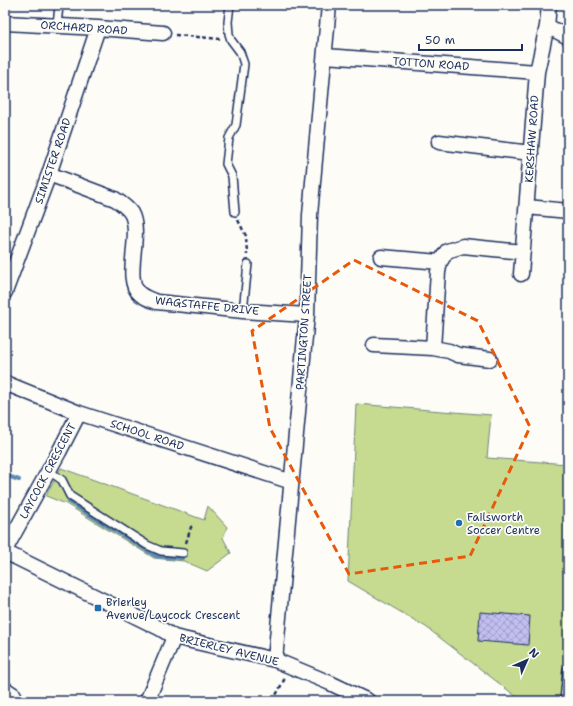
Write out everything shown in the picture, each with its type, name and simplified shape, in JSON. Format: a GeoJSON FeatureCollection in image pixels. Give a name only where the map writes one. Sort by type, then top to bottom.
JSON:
{"type":"FeatureCollection","features":[{"type":"Feature","properties":{"kind":"street","name":"PARTINGTON STREET"},"geometry":{"type":"LineString","coordinates":[[275,660],[307,315],[310,215],[329,5]]}},
{"type":"Feature","properties":{"kind":"street","name":"KERSHAW ROAD"},"geometry":{"type":"LineString","coordinates":[[521,274],[537,72],[547,26],[549,5]]}},
{"type":"Feature","properties":{"kind":"street","name":"ORCHARD ROAD"},"geometry":{"type":"LineString","coordinates":[[5,23],[163,33]]}},
{"type":"Feature","properties":{"kind":"street"},"geometry":{"type":"LineString","coordinates":[[547,26],[568,37]]}},
{"type":"Feature","properties":{"kind":"street","name":"SIMISTER ROAD"},"geometry":{"type":"LineString","coordinates":[[5,292],[49,174],[98,28]]}},
{"type":"Feature","properties":{"kind":"street","name":"TOTTON ROAD"},"geometry":{"type":"LineString","coordinates":[[325,56],[537,72]]}},
{"type":"Feature","properties":{"kind":"street"},"geometry":{"type":"LineString","coordinates":[[439,142],[531,153]]}},
{"type":"Feature","properties":{"kind":"street","name":"WAGSTAFFE DRIVE"},"geometry":{"type":"LineString","coordinates":[[49,174],[115,199],[123,204],[130,212],[134,220],[135,233],[132,277],[139,294],[157,302],[243,311],[307,315]]}},
{"type":"Feature","properties":{"kind":"street"},"geometry":{"type":"LineString","coordinates":[[527,207],[568,211]]}},
{"type":"Feature","properties":{"kind":"street"},"geometry":{"type":"LineString","coordinates":[[433,348],[438,272],[440,262],[447,251],[464,246],[523,252]]}},
{"type":"Feature","properties":{"kind":"street"},"geometry":{"type":"LineString","coordinates":[[381,257],[440,262]]}},
{"type":"Feature","properties":{"kind":"street"},"geometry":{"type":"LineString","coordinates":[[374,345],[433,348],[449,351],[458,355],[490,359]]}},
{"type":"Feature","properties":{"kind":"street","name":"SCHOOL ROAD"},"geometry":{"type":"LineString","coordinates":[[5,383],[79,413],[292,482]]}},
{"type":"Feature","properties":{"kind":"street","name":"LAYCOCK CRESCENT"},"geometry":{"type":"LineString","coordinates":[[5,551],[79,413]]}},
{"type":"Feature","properties":{"kind":"street","name":"BRIERLEY AVENUE"},"geometry":{"type":"LineString","coordinates":[[5,551],[161,628],[174,637],[275,660],[368,701]]}},
{"type":"Feature","properties":{"kind":"street"},"geometry":{"type":"LineString","coordinates":[[147,701],[174,637]]}},
{"type":"Feature","properties":{"kind":"lane"},"geometry":{"type":"LineString","coordinates":[[57,26],[59,5]]}},
{"type":"Feature","properties":{"kind":"lane"},"geometry":{"type":"LineString","coordinates":[[230,5],[228,22],[229,34],[231,40],[240,52],[244,64],[236,125],[229,138],[226,164],[232,176],[235,212]]}},
{"type":"Feature","properties":{"kind":"lane"},"geometry":{"type":"LineString","coordinates":[[243,311],[248,264]]}},
{"type":"Feature","properties":{"kind":"lane"},"geometry":{"type":"LineString","coordinates":[[49,471],[62,480],[70,496],[147,545],[161,551],[183,553]]}},
{"type":"Feature","properties":{"kind":"lane"},"geometry":{"type":"LineString","coordinates":[[564,701],[567,670]]}},
{"type":"Feature","properties":{"kind":"path"},"geometry":{"type":"LineString","coordinates":[[163,33],[231,40]]}},
{"type":"Feature","properties":{"kind":"path"},"geometry":{"type":"LineString","coordinates":[[235,212],[246,236],[248,264]]}},
{"type":"Feature","properties":{"kind":"path"},"geometry":{"type":"LineString","coordinates":[[183,553],[191,527],[194,526]]}},
{"type":"Feature","properties":{"kind":"path"},"geometry":{"type":"LineString","coordinates":[[273,701],[291,666]]}},
{"type":"Feature","properties":{"kind":"highlighted area"},"geometry":{"type":"Polygon","coordinates":[[[354,260],[478,321],[530,427],[470,556],[349,574],[270,428],[252,331],[354,260]]]}},
{"type":"Feature","properties":{"kind":"green space","name":"Failsworth Soccer Centre"},"geometry":{"type":"Polygon","coordinates":[[[356,404],[491,415],[487,458],[568,464],[568,701],[522,701],[426,627],[348,581],[356,404]]]}},
{"type":"Feature","properties":{"kind":"green space"},"geometry":{"type":"Polygon","coordinates":[[[61,468],[204,520],[208,506],[227,527],[223,538],[231,553],[207,571],[184,561],[154,558],[66,504],[46,496],[61,468]]]}},
{"type":"Feature","properties":{"kind":"building"},"geometry":{"type":"Polygon","coordinates":[[[480,612],[530,616],[528,645],[478,641],[480,612]]]}},
{"type":"Feature","properties":{"kind":"waterway"},"geometry":{"type":"LineString","coordinates":[[5,475],[19,480]]}},
{"type":"Feature","properties":{"kind":"waterway"},"geometry":{"type":"LineString","coordinates":[[69,502],[156,556],[182,558]]}},
{"type":"Feature","properties":{"kind":"place","name":"Failsworth Soccer Centre"},"geometry":{"type":"Point","coordinates":[459,523]}},
{"type":"Feature","properties":{"kind":"place","name":"Brierley Avenue/Laycock Crescent"},"geometry":{"type":"Point","coordinates":[98,608]}}]}
